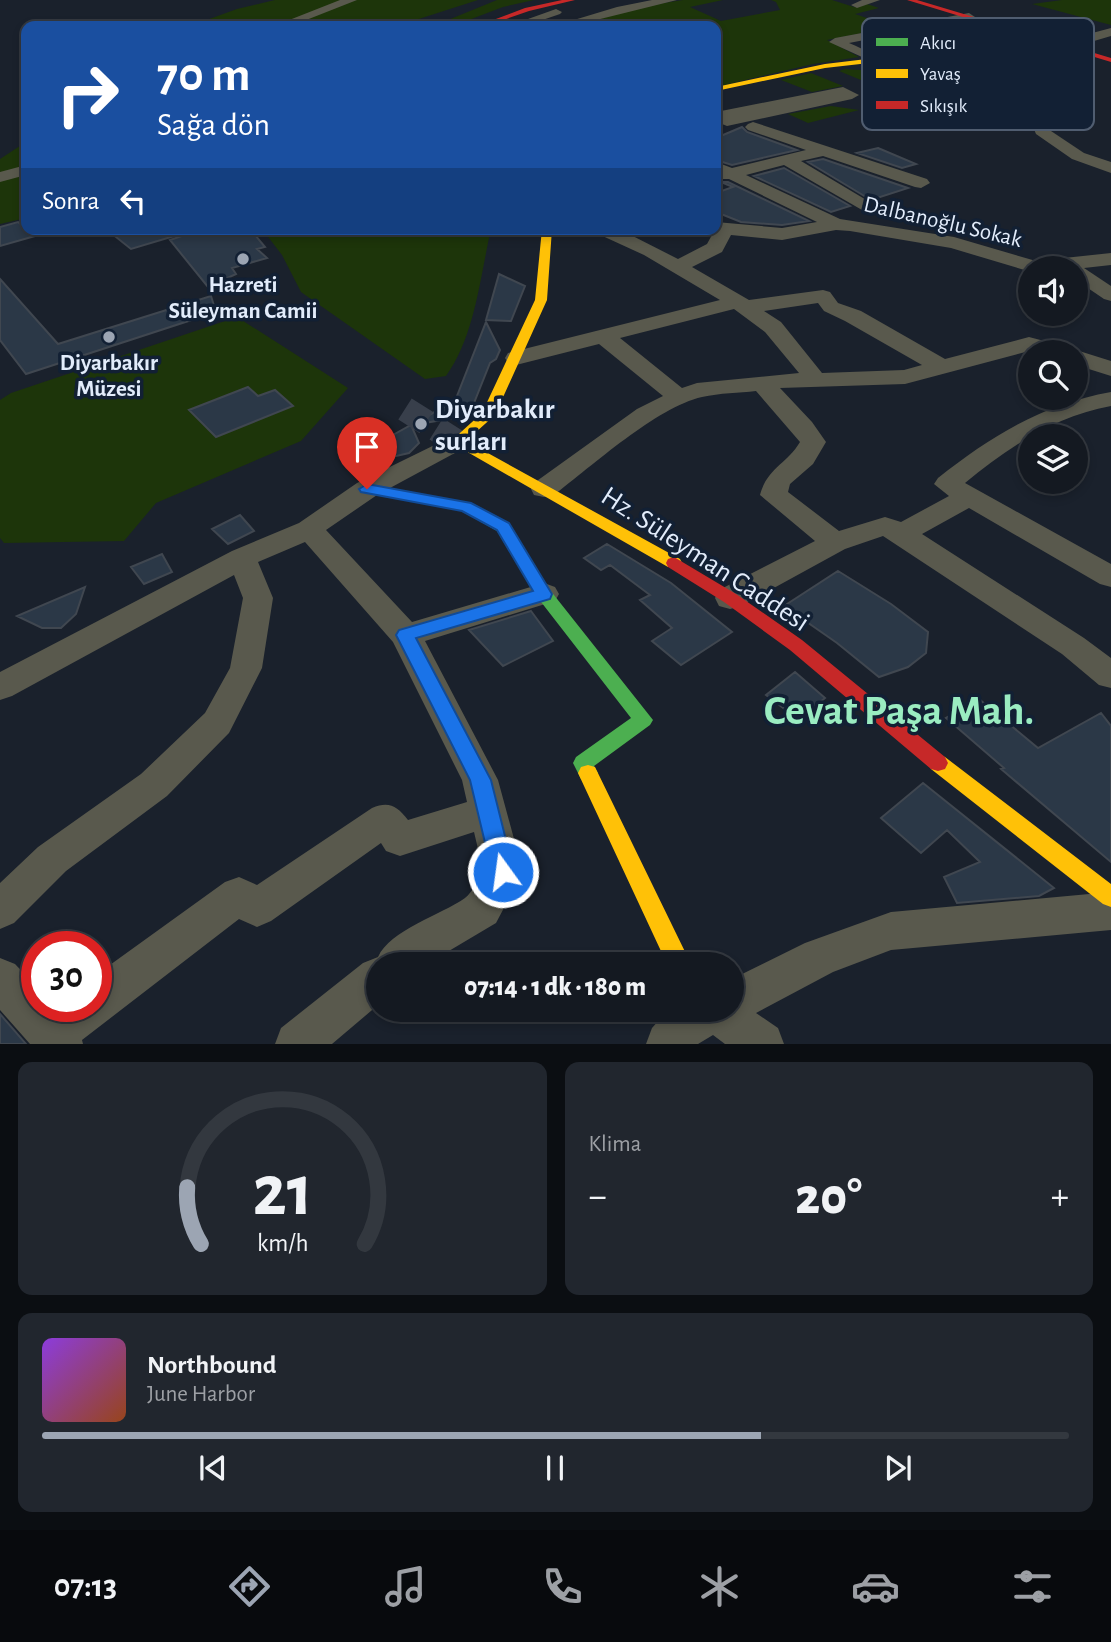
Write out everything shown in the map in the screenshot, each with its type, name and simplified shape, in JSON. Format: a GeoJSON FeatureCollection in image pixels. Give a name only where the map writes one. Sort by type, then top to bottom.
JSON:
{"type":"FeatureCollection","features":[{"type":"Feature","properties":{"kind":"street"},"geometry":{"type":"LineString","coordinates":[[294,21],[351,0]]}},
{"type":"Feature","properties":{"kind":"street"},"geometry":{"type":"LineString","coordinates":[[494,21],[527,9],[572,0]]}},
{"type":"Feature","properties":{"kind":"street"},"geometry":{"type":"LineString","coordinates":[[531,21],[548,9],[589,0]]}},
{"type":"Feature","properties":{"kind":"street"},"geometry":{"type":"LineString","coordinates":[[596,0],[623,9]]}},
{"type":"Feature","properties":{"kind":"street"},"geometry":{"type":"LineString","coordinates":[[857,5],[874,0]]}},
{"type":"Feature","properties":{"kind":"street"},"geometry":{"type":"LineString","coordinates":[[910,0],[980,18]]}},
{"type":"Feature","properties":{"kind":"street"},"geometry":{"type":"LineString","coordinates":[[577,21],[662,1]]}},
{"type":"Feature","properties":{"kind":"street"},"geometry":{"type":"LineString","coordinates":[[548,9],[584,19]]}},
{"type":"Feature","properties":{"kind":"street"},"geometry":{"type":"LineString","coordinates":[[942,18],[966,13],[993,12]]}},
{"type":"Feature","properties":{"kind":"street"},"geometry":{"type":"LineString","coordinates":[[504,20],[508,21]]}},
{"type":"Feature","properties":{"kind":"street"},"geometry":{"type":"LineString","coordinates":[[1094,37],[1111,32]]}},
{"type":"Feature","properties":{"kind":"street"},"geometry":{"type":"LineString","coordinates":[[862,35],[836,40],[862,53]]}},
{"type":"Feature","properties":{"kind":"street"},"geometry":{"type":"LineString","coordinates":[[1098,36],[1111,40]]}},
{"type":"Feature","properties":{"kind":"street"},"geometry":{"type":"LineString","coordinates":[[1094,56],[1111,60]]}},
{"type":"Feature","properties":{"kind":"street"},"geometry":{"type":"LineString","coordinates":[[721,88],[825,66],[862,62]]}},
{"type":"Feature","properties":{"kind":"street"},"geometry":{"type":"LineString","coordinates":[[843,91],[852,93],[722,118],[843,91]]}},
{"type":"Feature","properties":{"kind":"street"},"geometry":{"type":"LineString","coordinates":[[753,127],[921,183]]}},
{"type":"Feature","properties":{"kind":"street"},"geometry":{"type":"LineString","coordinates":[[1041,130],[1077,156],[1111,168]]}},
{"type":"Feature","properties":{"kind":"street"},"geometry":{"type":"LineString","coordinates":[[721,173],[822,152]]}},
{"type":"Feature","properties":{"kind":"street"},"geometry":{"type":"LineString","coordinates":[[721,173],[830,220],[866,203],[787,160]]}},
{"type":"Feature","properties":{"kind":"street"},"geometry":{"type":"LineString","coordinates":[[0,177],[21,171]]}},
{"type":"Feature","properties":{"kind":"street","name":"Dalbanoğlu Sokak"},"geometry":{"type":"LineString","coordinates":[[721,229],[782,234],[830,220],[954,243],[1018,262]]}},
{"type":"Feature","properties":{"kind":"street"},"geometry":{"type":"LineString","coordinates":[[0,687],[242,558],[309,529],[367,489],[457,442],[488,415],[516,358],[541,300],[546,235]]}},
{"type":"Feature","properties":{"kind":"street"},"geometry":{"type":"LineString","coordinates":[[616,235],[651,251],[742,304],[773,327],[816,380]]}},
{"type":"Feature","properties":{"kind":"street"},"geometry":{"type":"LineString","coordinates":[[678,266],[715,248],[718,235]]}},
{"type":"Feature","properties":{"kind":"street"},"geometry":{"type":"LineString","coordinates":[[1088,264],[1111,259]]}},
{"type":"Feature","properties":{"kind":"street"},"geometry":{"type":"LineString","coordinates":[[1088,279],[1111,295]]}},
{"type":"Feature","properties":{"kind":"street"},"geometry":{"type":"LineString","coordinates":[[516,358],[742,304],[823,296],[831,307],[853,316],[941,367]]}},
{"type":"Feature","properties":{"kind":"street"},"geometry":{"type":"LineString","coordinates":[[603,336],[678,397]]}},
{"type":"Feature","properties":{"kind":"street"},"geometry":{"type":"LineString","coordinates":[[544,489],[646,414],[697,390],[762,383],[905,377],[1018,347]]}},
{"type":"Feature","properties":{"kind":"street"},"geometry":{"type":"LineString","coordinates":[[1088,361],[1111,369]]}},
{"type":"Feature","properties":{"kind":"street"},"geometry":{"type":"LineString","coordinates":[[762,383],[803,427],[813,442],[804,458],[777,481],[774,495],[835,542]]}},
{"type":"Feature","properties":{"kind":"street"},"geometry":{"type":"LineString","coordinates":[[1111,399],[1085,402],[1032,425],[984,454],[947,484],[1111,577]]}},
{"type":"Feature","properties":{"kind":"street","name":"Hz. Süleyman Caddesi"},"geometry":{"type":"LineString","coordinates":[[457,442],[646,546],[730,598],[796,645],[948,771],[1111,897]]}},
{"type":"Feature","properties":{"kind":"street"},"geometry":{"type":"LineString","coordinates":[[367,489],[466,507],[503,527],[544,594],[643,720],[583,763],[673,952]]}},
{"type":"Feature","properties":{"kind":"street"},"geometry":{"type":"LineString","coordinates":[[901,534],[970,496]]}},
{"type":"Feature","properties":{"kind":"street"},"geometry":{"type":"LineString","coordinates":[[730,598],[835,542],[885,526],[1073,646],[1111,676]]}},
{"type":"Feature","properties":{"kind":"street"},"geometry":{"type":"LineString","coordinates":[[309,529],[405,635],[480,780],[503,872],[482,910],[410,952]]}},
{"type":"Feature","properties":{"kind":"street"},"geometry":{"type":"LineString","coordinates":[[0,909],[52,859],[154,785],[216,723],[246,668],[258,598],[242,558]]}},
{"type":"Feature","properties":{"kind":"street"},"geometry":{"type":"LineString","coordinates":[[405,635],[544,594]]}},
{"type":"Feature","properties":{"kind":"street"},"geometry":{"type":"LineString","coordinates":[[112,990],[239,895],[257,908],[385,819],[400,839],[488,811]]}},
{"type":"Feature","properties":{"kind":"street"},"geometry":{"type":"LineString","coordinates":[[744,995],[820,957],[891,931],[1111,911]]}},
{"type":"Feature","properties":{"kind":"street"},"geometry":{"type":"LineString","coordinates":[[0,979],[57,1039],[75,1022]]}},
{"type":"Feature","properties":{"kind":"street"},"geometry":{"type":"LineString","coordinates":[[297,1044],[366,988]]}},
{"type":"Feature","properties":{"kind":"street"},"geometry":{"type":"LineString","coordinates":[[668,1044],[683,1027],[692,1022]]}},
{"type":"Feature","properties":{"kind":"street"},"geometry":{"type":"LineString","coordinates":[[731,1022],[762,1044]]}},
{"type":"Feature","properties":{"kind":"green space"},"geometry":{"type":"Polygon","coordinates":[[[275,0],[478,0],[413,21],[204,21],[237,9],[275,0]]]}},
{"type":"Feature","properties":{"kind":"green space"},"geometry":{"type":"Polygon","coordinates":[[[497,0],[534,0],[503,7],[466,21],[445,21],[497,0]]]}},
{"type":"Feature","properties":{"kind":"green space"},"geometry":{"type":"Polygon","coordinates":[[[683,0],[723,0],[690,7],[721,21],[589,21],[683,0]]]}},
{"type":"Feature","properties":{"kind":"green space"},"geometry":{"type":"Polygon","coordinates":[[[771,0],[832,0],[854,7],[867,4],[879,8],[855,14],[867,18],[862,18],[862,33],[827,40],[859,57],[813,64],[721,86],[721,21],[780,10],[776,2],[771,0]]]}},
{"type":"Feature","properties":{"kind":"green space"},"geometry":{"type":"Polygon","coordinates":[[[1062,0],[1111,0],[1111,25],[1094,20],[1094,18],[1032,4],[1062,0]]]}},
{"type":"Feature","properties":{"kind":"green space"},"geometry":{"type":"Polygon","coordinates":[[[862,70],[862,80],[839,71],[862,70]]]}},
{"type":"Feature","properties":{"kind":"green space"},"geometry":{"type":"Polygon","coordinates":[[[811,73],[843,86],[812,92],[781,80],[811,73]]]}},
{"type":"Feature","properties":{"kind":"green space"},"geometry":{"type":"Polygon","coordinates":[[[831,106],[859,110],[808,123],[788,114],[831,106]]]}},
{"type":"Feature","properties":{"kind":"green space"},"geometry":{"type":"Polygon","coordinates":[[[21,145],[21,219],[0,224],[0,159],[21,145]]]}},
{"type":"Feature","properties":{"kind":"green space"},"geometry":{"type":"Polygon","coordinates":[[[267,235],[490,235],[480,286],[464,343],[446,376],[425,379],[301,292],[282,255],[267,235]]]}},
{"type":"Feature","properties":{"kind":"green space"},"geometry":{"type":"Polygon","coordinates":[[[237,317],[348,388],[301,441],[156,503],[124,541],[4,543],[0,538],[0,400],[11,393],[237,317]]]}},
{"type":"Feature","properties":{"kind":"building"},"geometry":{"type":"Polygon","coordinates":[[[742,127],[747,132],[797,150],[732,165],[721,162],[721,136],[742,127]]]}},
{"type":"Feature","properties":{"kind":"building"},"geometry":{"type":"Polygon","coordinates":[[[878,148],[916,164],[902,168],[857,153],[878,148]]]}},
{"type":"Feature","properties":{"kind":"building"},"geometry":{"type":"Polygon","coordinates":[[[823,159],[908,188],[871,200],[808,162],[823,159]]]}},
{"type":"Feature","properties":{"kind":"building"},"geometry":{"type":"Polygon","coordinates":[[[784,168],[850,206],[831,212],[754,176],[784,168]]]}},
{"type":"Feature","properties":{"kind":"building"},"geometry":{"type":"Polygon","coordinates":[[[721,182],[728,182],[809,221],[782,225],[741,222],[721,214],[721,191],[733,187],[721,182]]]}},
{"type":"Feature","properties":{"kind":"building"},"geometry":{"type":"Polygon","coordinates":[[[18,222],[21,224],[21,235],[35,236],[0,246],[0,227],[18,222]]]}},
{"type":"Feature","properties":{"kind":"building"},"geometry":{"type":"Polygon","coordinates":[[[114,235],[178,235],[131,249],[114,235]]]}},
{"type":"Feature","properties":{"kind":"building","name":"Hazreti Süleyman Camii"},"geometry":{"type":"Polygon","coordinates":[[[185,235],[255,235],[265,247],[257,249],[267,258],[232,268],[236,274],[208,287],[170,240],[185,235]]]}},
{"type":"Feature","properties":{"kind":"building"},"geometry":{"type":"Polygon","coordinates":[[[499,274],[525,286],[511,321],[486,320],[499,274]]]}},
{"type":"Feature","properties":{"kind":"building"},"geometry":{"type":"Polygon","coordinates":[[[0,279],[58,344],[211,296],[216,312],[26,374],[0,340],[0,279]]]}},
{"type":"Feature","properties":{"kind":"building"},"geometry":{"type":"Polygon","coordinates":[[[486,322],[500,350],[496,359],[490,363],[472,408],[464,416],[419,424],[418,421],[455,401],[486,322]]]}},
{"type":"Feature","properties":{"kind":"building"},"geometry":{"type":"Polygon","coordinates":[[[248,387],[258,396],[275,390],[293,406],[216,437],[189,410],[248,387]]]}},
{"type":"Feature","properties":{"kind":"building"},"geometry":{"type":"Polygon","coordinates":[[[411,425],[419,443],[409,453],[392,457],[375,445],[411,425]]]}},
{"type":"Feature","properties":{"kind":"building"},"geometry":{"type":"Polygon","coordinates":[[[240,515],[254,531],[228,544],[212,529],[240,515]]]}},
{"type":"Feature","properties":{"kind":"building"},"geometry":{"type":"Polygon","coordinates":[[[607,544],[671,583],[732,632],[681,665],[652,641],[672,628],[640,600],[650,595],[610,565],[601,570],[584,558],[607,544]]]}},
{"type":"Feature","properties":{"kind":"building"},"geometry":{"type":"Polygon","coordinates":[[[162,554],[172,572],[144,584],[131,567],[162,554]]]}},
{"type":"Feature","properties":{"kind":"building"},"geometry":{"type":"Polygon","coordinates":[[[838,571],[891,604],[928,632],[926,653],[908,667],[879,677],[784,606],[838,571]]]}},
{"type":"Feature","properties":{"kind":"building"},"geometry":{"type":"Polygon","coordinates":[[[85,587],[76,614],[61,628],[42,628],[17,616],[85,587]]]}},
{"type":"Feature","properties":{"kind":"building"},"geometry":{"type":"Polygon","coordinates":[[[531,611],[553,641],[503,666],[469,630],[531,611]]]}},
{"type":"Feature","properties":{"kind":"building"},"geometry":{"type":"Polygon","coordinates":[[[795,672],[825,698],[799,720],[766,695],[795,672]]]}},
{"type":"Feature","properties":{"kind":"building"},"geometry":{"type":"Polygon","coordinates":[[[979,699],[1038,748],[1101,713],[1111,726],[1111,862],[1001,769],[1004,768],[946,718],[979,699]]]}},
{"type":"Feature","properties":{"kind":"building"},"geometry":{"type":"Polygon","coordinates":[[[923,783],[1054,888],[1039,896],[957,903],[944,877],[980,862],[947,830],[921,853],[881,818],[923,783]]]}},
{"type":"Feature","properties":{"kind":"building"},"geometry":{"type":"Polygon","coordinates":[[[0,1014],[26,1044],[0,1044],[0,1014]]]}},
{"type":"Feature","properties":{"kind":"tunnel"},"geometry":{"type":"LineString","coordinates":[[405,409],[457,442]]}},
{"type":"Feature","properties":{"kind":"traffic: fast"},"geometry":{"type":"LineString","coordinates":[[367,489],[466,507],[503,527],[544,594],[643,720],[583,763],[588,773]]}},
{"type":"Feature","properties":{"kind":"traffic: slow"},"geometry":{"type":"LineString","coordinates":[[721,88],[825,66],[862,62]]}},
{"type":"Feature","properties":{"kind":"traffic: slow"},"geometry":{"type":"LineString","coordinates":[[546,235],[541,300],[488,415],[457,442],[674,563]]}},
{"type":"Feature","properties":{"kind":"traffic: slow"},"geometry":{"type":"LineString","coordinates":[[938,763],[1111,897]]}},
{"type":"Feature","properties":{"kind":"traffic: slow"},"geometry":{"type":"LineString","coordinates":[[588,773],[673,952]]}},
{"type":"Feature","properties":{"kind":"traffic: jam"},"geometry":{"type":"LineString","coordinates":[[494,21],[527,9],[572,0]]}},
{"type":"Feature","properties":{"kind":"traffic: jam"},"geometry":{"type":"LineString","coordinates":[[910,0],[970,18]]}},
{"type":"Feature","properties":{"kind":"traffic: jam"},"geometry":{"type":"LineString","coordinates":[[1094,55],[1111,60]]}},
{"type":"Feature","properties":{"kind":"traffic: jam"},"geometry":{"type":"LineString","coordinates":[[674,563],[730,598],[796,645],[938,763]]}},
{"type":"Feature","properties":{"kind":"place","name":"Hazreti Süleyman Camii"},"geometry":{"type":"Point","coordinates":[243,259]}},
{"type":"Feature","properties":{"kind":"place","name":"Diyarbakır Müzesi"},"geometry":{"type":"Point","coordinates":[109,337]}},
{"type":"Feature","properties":{"kind":"place","name":"Diyarbakır surları"},"geometry":{"type":"Point","coordinates":[421,424]}},
{"type":"Feature","properties":{"kind":"district","name":"Cevat Paşa Mah."},"geometry":{"type":"Point","coordinates":[899,709]}},
{"type":"Feature","properties":{"kind":"route"},"geometry":{"type":"LineString","coordinates":[[367,489],[466,507],[503,527],[544,594],[405,635],[480,780],[503,872]]}}]}
